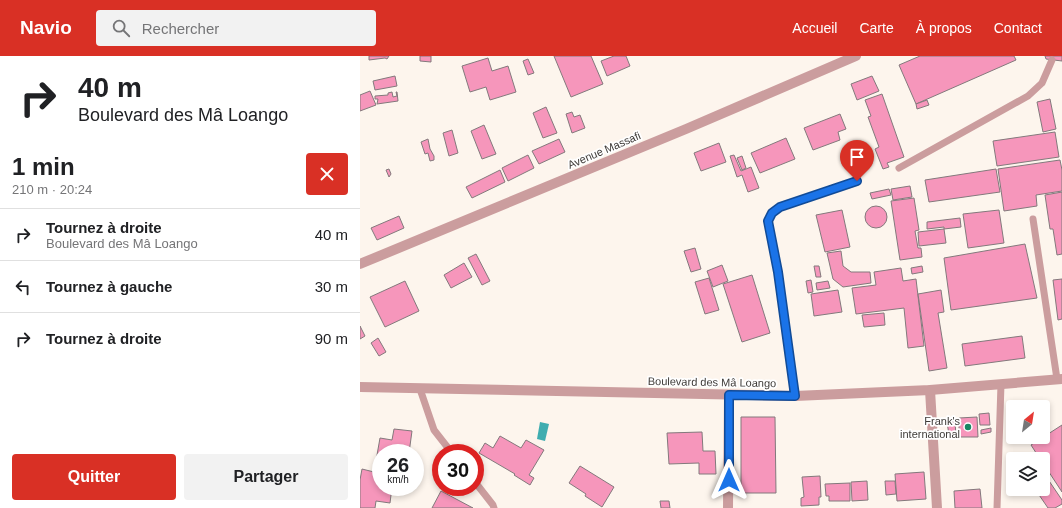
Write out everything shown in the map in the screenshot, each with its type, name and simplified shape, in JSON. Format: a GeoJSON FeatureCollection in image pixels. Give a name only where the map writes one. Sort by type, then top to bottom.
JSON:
{"type":"FeatureCollection","features":[{"type":"Feature","properties":{"kind":"street","name":"Avenue Massafi"},"geometry":{"type":"LineString","coordinates":[[360,264],[686,129],[856,56]]}},
{"type":"Feature","properties":{"kind":"street","name":"Boulevard des Mâ Loango"},"geometry":{"type":"LineString","coordinates":[[360,387],[795,396],[930,390],[1060,379]]}},
{"type":"Feature","properties":{"kind":"street"},"geometry":{"type":"LineString","coordinates":[[930,390],[938,508]]}},
{"type":"Feature","properties":{"kind":"street"},"geometry":{"type":"LineString","coordinates":[[728,508],[729,395]]}},
{"type":"Feature","properties":{"kind":"lane"},"geometry":{"type":"LineString","coordinates":[[899,168],[1028,96],[1042,83],[1052,60]]}},
{"type":"Feature","properties":{"kind":"lane"},"geometry":{"type":"LineString","coordinates":[[795,396],[778,272],[768,221],[772,213],[780,207],[857,181]]}},
{"type":"Feature","properties":{"kind":"lane"},"geometry":{"type":"LineString","coordinates":[[1033,219],[1060,379]]}},
{"type":"Feature","properties":{"kind":"lane"},"geometry":{"type":"LineString","coordinates":[[997,508],[1001,384]]}},
{"type":"Feature","properties":{"kind":"lane"},"geometry":{"type":"LineString","coordinates":[[420,388],[434,430],[445,444]]}},
{"type":"Feature","properties":{"kind":"lane"},"geometry":{"type":"LineString","coordinates":[[484,494],[494,508]]}},
{"type":"Feature","properties":{"kind":"water"},"geometry":{"type":"Polygon","coordinates":[[[540,422],[549,424],[545,441],[537,439],[540,422]]]}},
{"type":"Feature","properties":{"kind":"building"},"geometry":{"type":"Polygon","coordinates":[[[369,56],[389,56],[387,59],[369,60],[369,56]]]}},
{"type":"Feature","properties":{"kind":"building"},"geometry":{"type":"Polygon","coordinates":[[[420,56],[431,56],[431,62],[420,61],[420,56]]]}},
{"type":"Feature","properties":{"kind":"building"},"geometry":{"type":"Polygon","coordinates":[[[554,56],[591,56],[603,84],[571,97],[554,56]]]}},
{"type":"Feature","properties":{"kind":"building"},"geometry":{"type":"Polygon","coordinates":[[[614,56],[626,56],[630,66],[607,76],[601,61],[614,56]]]}},
{"type":"Feature","properties":{"kind":"building"},"geometry":{"type":"Polygon","coordinates":[[[920,56],[1014,56],[1016,60],[916,104],[899,65],[920,56]]]}},
{"type":"Feature","properties":{"kind":"building"},"geometry":{"type":"Polygon","coordinates":[[[1045,56],[1062,56],[1062,61],[1046,59],[1045,56]]]}},
{"type":"Feature","properties":{"kind":"building"},"geometry":{"type":"Polygon","coordinates":[[[488,58],[492,71],[508,66],[516,92],[490,100],[486,87],[470,92],[462,66],[488,58]]]}},
{"type":"Feature","properties":{"kind":"building"},"geometry":{"type":"Polygon","coordinates":[[[528,59],[534,73],[528,75],[523,61],[528,59]]]}},
{"type":"Feature","properties":{"kind":"building"},"geometry":{"type":"Polygon","coordinates":[[[395,76],[397,86],[375,90],[373,81],[395,76]]]}},
{"type":"Feature","properties":{"kind":"building"},"geometry":{"type":"Polygon","coordinates":[[[872,76],[879,91],[857,100],[851,84],[872,76]]]}},
{"type":"Feature","properties":{"kind":"building"},"geometry":{"type":"Polygon","coordinates":[[[370,91],[376,105],[360,111],[360,95],[370,91]]]}},
{"type":"Feature","properties":{"kind":"building"},"geometry":{"type":"Polygon","coordinates":[[[392,92],[393,97],[397,96],[397,92],[398,101],[377,104],[378,99],[375,99],[375,96],[388,95],[388,93],[392,92]]]}},
{"type":"Feature","properties":{"kind":"building"},"geometry":{"type":"Polygon","coordinates":[[[882,94],[904,157],[887,163],[889,167],[883,169],[875,149],[879,147],[868,117],[871,116],[865,100],[882,94]]]}},
{"type":"Feature","properties":{"kind":"building"},"geometry":{"type":"Polygon","coordinates":[[[1050,99],[1056,129],[1043,132],[1037,102],[1050,99]]]}},
{"type":"Feature","properties":{"kind":"building"},"geometry":{"type":"Polygon","coordinates":[[[927,100],[929,105],[917,109],[916,104],[927,100]]]}},
{"type":"Feature","properties":{"kind":"building"},"geometry":{"type":"Polygon","coordinates":[[[546,107],[557,133],[543,138],[533,113],[546,107]]]}},
{"type":"Feature","properties":{"kind":"building"},"geometry":{"type":"Polygon","coordinates":[[[572,112],[574,117],[580,115],[585,128],[572,133],[566,114],[572,112]]]}},
{"type":"Feature","properties":{"kind":"building"},"geometry":{"type":"Polygon","coordinates":[[[840,114],[846,129],[838,132],[840,140],[813,150],[804,128],[840,114]]]}},
{"type":"Feature","properties":{"kind":"building"},"geometry":{"type":"Polygon","coordinates":[[[484,125],[496,154],[482,159],[471,131],[484,125]]]}},
{"type":"Feature","properties":{"kind":"building"},"geometry":{"type":"Polygon","coordinates":[[[452,130],[458,153],[449,156],[443,133],[452,130]]]}},
{"type":"Feature","properties":{"kind":"building"},"geometry":{"type":"Polygon","coordinates":[[[1055,132],[1059,157],[997,166],[993,141],[1055,132]]]}},
{"type":"Feature","properties":{"kind":"building"},"geometry":{"type":"Polygon","coordinates":[[[786,138],[795,159],[760,173],[751,153],[786,138]]]}},
{"type":"Feature","properties":{"kind":"building"},"geometry":{"type":"Polygon","coordinates":[[[428,139],[430,149],[434,156],[434,160],[430,161],[428,153],[425,154],[421,142],[428,139]]]}},
{"type":"Feature","properties":{"kind":"building"},"geometry":{"type":"Polygon","coordinates":[[[559,139],[565,152],[539,164],[532,151],[559,139]]]}},
{"type":"Feature","properties":{"kind":"building"},"geometry":{"type":"Polygon","coordinates":[[[719,143],[726,162],[701,171],[694,153],[719,143]]]}},
{"type":"Feature","properties":{"kind":"building"},"geometry":{"type":"Polygon","coordinates":[[[528,155],[534,168],[508,181],[502,168],[528,155]]]}},
{"type":"Feature","properties":{"kind":"building"},"geometry":{"type":"Polygon","coordinates":[[[734,155],[741,171],[751,167],[759,188],[748,192],[742,175],[737,177],[730,156],[734,155]]]}},
{"type":"Feature","properties":{"kind":"building"},"geometry":{"type":"Polygon","coordinates":[[[742,156],[746,168],[742,170],[737,158],[742,156]]]}},
{"type":"Feature","properties":{"kind":"building"},"geometry":{"type":"Polygon","coordinates":[[[1060,160],[1062,170],[1062,191],[1036,195],[1037,206],[1004,211],[998,169],[1060,160]]]}},
{"type":"Feature","properties":{"kind":"building"},"geometry":{"type":"Polygon","coordinates":[[[389,169],[391,174],[389,177],[386,170],[389,169]]]}},
{"type":"Feature","properties":{"kind":"building"},"geometry":{"type":"Polygon","coordinates":[[[996,169],[1000,192],[929,202],[925,180],[996,169]]]}},
{"type":"Feature","properties":{"kind":"building"},"geometry":{"type":"Polygon","coordinates":[[[500,170],[505,182],[472,198],[466,187],[500,170]]]}},
{"type":"Feature","properties":{"kind":"building"},"geometry":{"type":"Polygon","coordinates":[[[910,186],[912,197],[893,200],[891,189],[910,186]]]}},
{"type":"Feature","properties":{"kind":"building"},"geometry":{"type":"Polygon","coordinates":[[[889,189],[891,195],[872,199],[870,193],[889,189]]]}},
{"type":"Feature","properties":{"kind":"building"},"geometry":{"type":"Polygon","coordinates":[[[1062,192],[1062,254],[1057,255],[1053,229],[1050,229],[1045,195],[1062,192]]]}},
{"type":"Feature","properties":{"kind":"building"},"geometry":{"type":"Polygon","coordinates":[[[914,198],[919,230],[915,231],[918,248],[921,248],[922,257],[900,260],[891,201],[914,198]]]}},
{"type":"Feature","properties":{"kind":"building"},"geometry":{"type":"Polygon","coordinates":[[[876,206],[884,209],[887,217],[884,225],[876,228],[868,225],[865,217],[868,209],[876,206]]]}},
{"type":"Feature","properties":{"kind":"building"},"geometry":{"type":"Polygon","coordinates":[[[842,210],[850,247],[825,252],[816,215],[842,210]]]}},
{"type":"Feature","properties":{"kind":"building"},"geometry":{"type":"Polygon","coordinates":[[[999,210],[1004,243],[968,248],[963,214],[999,210]]]}},
{"type":"Feature","properties":{"kind":"building"},"geometry":{"type":"Polygon","coordinates":[[[399,216],[404,228],[377,240],[371,228],[399,216]]]}},
{"type":"Feature","properties":{"kind":"building"},"geometry":{"type":"Polygon","coordinates":[[[960,218],[961,227],[927,229],[927,222],[960,218]]]}},
{"type":"Feature","properties":{"kind":"building"},"geometry":{"type":"Polygon","coordinates":[[[944,229],[946,243],[919,246],[918,232],[944,229]]]}},
{"type":"Feature","properties":{"kind":"building"},"geometry":{"type":"Polygon","coordinates":[[[1025,244],[1037,298],[951,310],[944,258],[1025,244]]]}},
{"type":"Feature","properties":{"kind":"building"},"geometry":{"type":"Polygon","coordinates":[[[695,248],[701,269],[691,272],[684,251],[695,248]]]}},
{"type":"Feature","properties":{"kind":"building"},"geometry":{"type":"Polygon","coordinates":[[[841,251],[843,266],[851,272],[870,272],[871,283],[843,287],[833,279],[827,253],[841,251]]]}},
{"type":"Feature","properties":{"kind":"building"},"geometry":{"type":"Polygon","coordinates":[[[476,254],[490,281],[482,285],[468,258],[476,254]]]}},
{"type":"Feature","properties":{"kind":"building"},"geometry":{"type":"Polygon","coordinates":[[[464,263],[472,277],[451,288],[444,275],[464,263]]]}},
{"type":"Feature","properties":{"kind":"building"},"geometry":{"type":"Polygon","coordinates":[[[722,265],[728,281],[713,287],[707,271],[722,265]]]}},
{"type":"Feature","properties":{"kind":"building"},"geometry":{"type":"Polygon","coordinates":[[[814,266],[819,266],[821,277],[816,277],[814,266]]]}},
{"type":"Feature","properties":{"kind":"building"},"geometry":{"type":"Polygon","coordinates":[[[922,266],[923,272],[912,274],[911,268],[922,266]]]}},
{"type":"Feature","properties":{"kind":"building"},"geometry":{"type":"Polygon","coordinates":[[[901,268],[903,281],[916,279],[924,346],[908,348],[904,308],[856,314],[852,288],[876,285],[874,272],[901,268]]]}},
{"type":"Feature","properties":{"kind":"building"},"geometry":{"type":"Polygon","coordinates":[[[752,275],[770,333],[742,342],[723,284],[752,275]]]}},
{"type":"Feature","properties":{"kind":"building"},"geometry":{"type":"Polygon","coordinates":[[[709,278],[719,310],[705,314],[695,282],[709,278]]]}},
{"type":"Feature","properties":{"kind":"building"},"geometry":{"type":"Polygon","coordinates":[[[1062,279],[1062,319],[1058,320],[1053,280],[1062,279]]]}},
{"type":"Feature","properties":{"kind":"building"},"geometry":{"type":"Polygon","coordinates":[[[811,280],[813,292],[808,293],[806,281],[811,280]]]}},
{"type":"Feature","properties":{"kind":"building"},"geometry":{"type":"Polygon","coordinates":[[[405,281],[419,311],[385,327],[370,297],[405,281]]]}},
{"type":"Feature","properties":{"kind":"building"},"geometry":{"type":"Polygon","coordinates":[[[828,281],[830,288],[817,290],[816,283],[828,281]]]}},
{"type":"Feature","properties":{"kind":"building"},"geometry":{"type":"Polygon","coordinates":[[[838,290],[842,312],[814,316],[811,294],[838,290]]]}},
{"type":"Feature","properties":{"kind":"building"},"geometry":{"type":"Polygon","coordinates":[[[941,290],[944,312],[938,313],[947,368],[929,371],[918,294],[941,290]]]}},
{"type":"Feature","properties":{"kind":"building"},"geometry":{"type":"Polygon","coordinates":[[[884,313],[885,325],[864,327],[862,315],[884,313]]]}},
{"type":"Feature","properties":{"kind":"building"},"geometry":{"type":"Polygon","coordinates":[[[360,326],[365,336],[360,339],[360,326]]]}},
{"type":"Feature","properties":{"kind":"building"},"geometry":{"type":"Polygon","coordinates":[[[1022,336],[1025,358],[965,366],[962,344],[1022,336]]]}},
{"type":"Feature","properties":{"kind":"building"},"geometry":{"type":"Polygon","coordinates":[[[378,338],[386,352],[379,356],[371,343],[378,338]]]}},
{"type":"Feature","properties":{"kind":"building"},"geometry":{"type":"Polygon","coordinates":[[[989,413],[990,425],[980,425],[979,414],[989,413]]]}},
{"type":"Feature","properties":{"kind":"building"},"geometry":{"type":"Polygon","coordinates":[[[741,417],[775,417],[776,493],[741,493],[741,417]]]}},
{"type":"Feature","properties":{"kind":"building","name":"Frank's international"},"geometry":{"type":"Polygon","coordinates":[[[977,417],[978,437],[959,437],[959,418],[977,417]]]}},
{"type":"Feature","properties":{"kind":"building"},"geometry":{"type":"Polygon","coordinates":[[[947,422],[955,422],[956,435],[949,435],[947,422]]]}},
{"type":"Feature","properties":{"kind":"building"},"geometry":{"type":"Polygon","coordinates":[[[1062,425],[1062,492],[1050,474],[1050,452],[1036,452],[1031,445],[1050,444],[1050,433],[1062,425]]]}},
{"type":"Feature","properties":{"kind":"building"},"geometry":{"type":"Polygon","coordinates":[[[991,428],[991,432],[981,434],[981,430],[991,428]]]}},
{"type":"Feature","properties":{"kind":"building"},"geometry":{"type":"Polygon","coordinates":[[[394,429],[412,431],[410,444],[379,444],[380,438],[392,440],[394,429]]]}},
{"type":"Feature","properties":{"kind":"building"},"geometry":{"type":"Polygon","coordinates":[[[702,432],[703,451],[715,451],[716,474],[699,474],[699,463],[669,464],[667,433],[702,432]]]}},
{"type":"Feature","properties":{"kind":"building"},"geometry":{"type":"Polygon","coordinates":[[[500,436],[521,448],[526,440],[544,450],[529,475],[534,478],[530,485],[514,475],[515,474],[484,456],[485,443],[493,448],[500,436]]]}},
{"type":"Feature","properties":{"kind":"building"},"geometry":{"type":"Polygon","coordinates":[[[580,466],[614,487],[602,507],[569,483],[580,466]]]}},
{"type":"Feature","properties":{"kind":"building"},"geometry":{"type":"Polygon","coordinates":[[[362,469],[372,472],[372,496],[391,496],[390,503],[376,501],[375,508],[360,508],[360,480],[362,469]]]}},
{"type":"Feature","properties":{"kind":"building"},"geometry":{"type":"Polygon","coordinates":[[[924,472],[926,499],[897,501],[895,474],[924,472]]]}},
{"type":"Feature","properties":{"kind":"building"},"geometry":{"type":"Polygon","coordinates":[[[820,476],[821,497],[819,497],[819,505],[801,506],[801,498],[804,497],[802,477],[820,476]]]}},
{"type":"Feature","properties":{"kind":"building"},"geometry":{"type":"Polygon","coordinates":[[[867,481],[868,500],[852,501],[851,482],[867,481]]]}},
{"type":"Feature","properties":{"kind":"building"},"geometry":{"type":"Polygon","coordinates":[[[885,481],[895,481],[896,494],[886,495],[885,481]]]}},
{"type":"Feature","properties":{"kind":"building"},"geometry":{"type":"Polygon","coordinates":[[[1050,482],[1062,500],[1062,504],[1055,508],[1048,508],[1040,496],[1050,496],[1050,482]]]}},
{"type":"Feature","properties":{"kind":"building"},"geometry":{"type":"Polygon","coordinates":[[[850,483],[850,501],[829,501],[829,496],[826,496],[825,484],[850,483]]]}},
{"type":"Feature","properties":{"kind":"building"},"geometry":{"type":"Polygon","coordinates":[[[980,489],[982,508],[955,508],[954,491],[980,489]]]}},
{"type":"Feature","properties":{"kind":"building"},"geometry":{"type":"Polygon","coordinates":[[[438,496],[450,496],[473,508],[432,508],[438,496]]]}},
{"type":"Feature","properties":{"kind":"building"},"geometry":{"type":"Polygon","coordinates":[[[660,501],[669,501],[670,508],[661,508],[660,501]]]}},
{"type":"Feature","properties":{"kind":"place","name":"Frank's international"},"geometry":{"type":"Point","coordinates":[968,427]}},
{"type":"Feature","properties":{"kind":"route"},"geometry":{"type":"LineString","coordinates":[[729,480],[729,395],[795,396],[778,272],[768,221],[772,213],[780,207],[857,181]]}}]}
